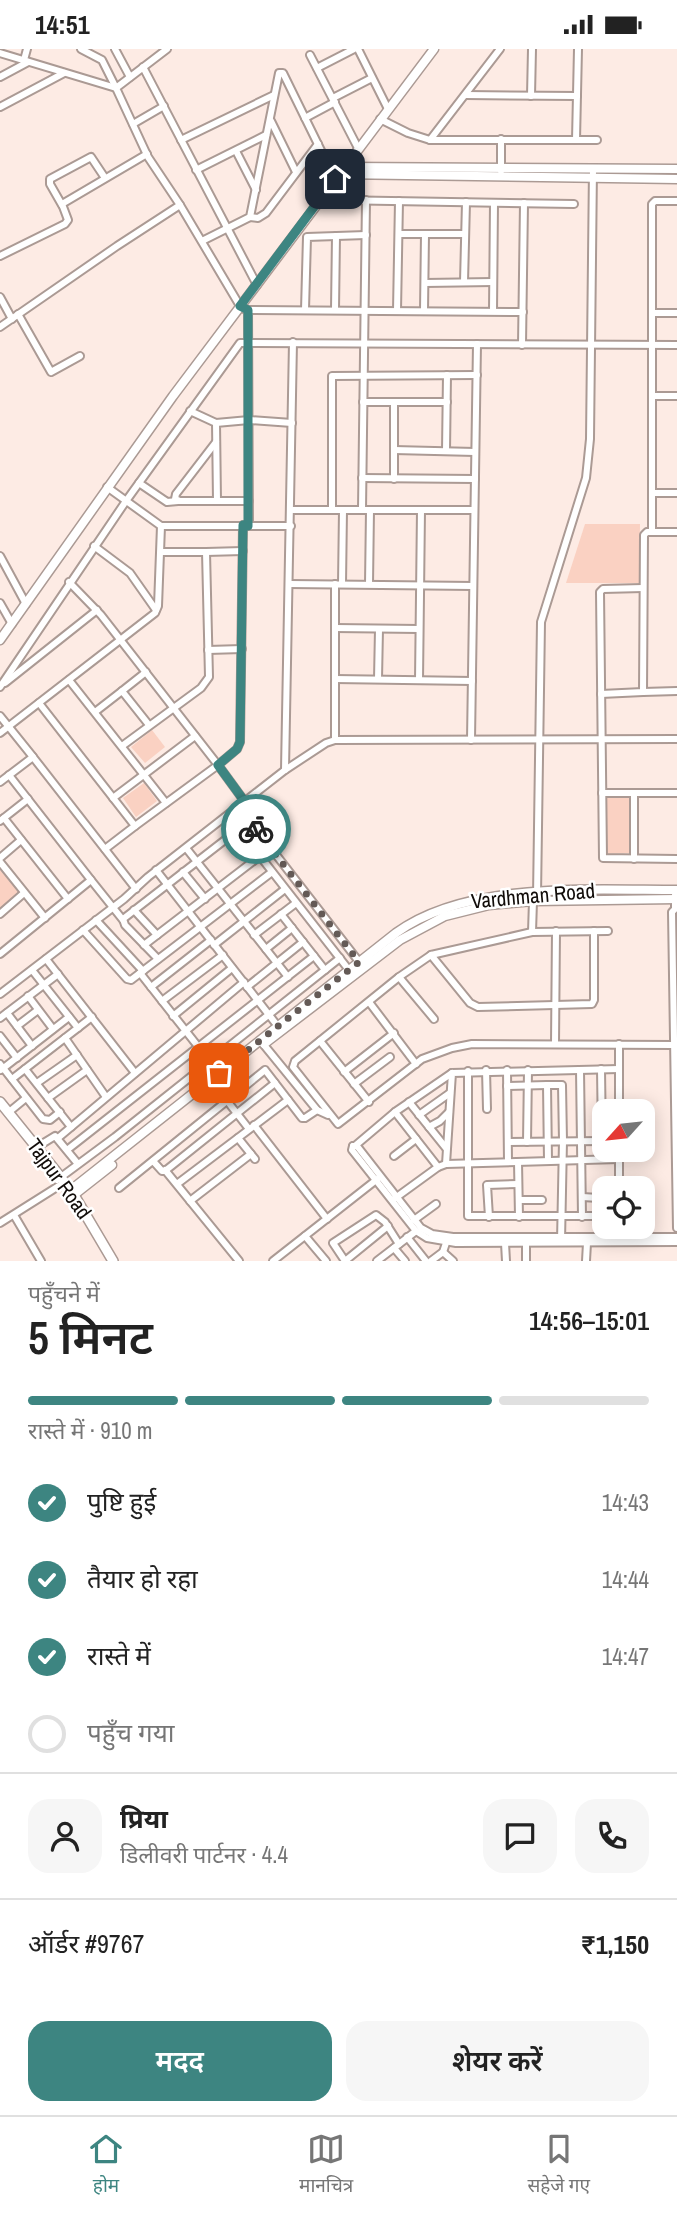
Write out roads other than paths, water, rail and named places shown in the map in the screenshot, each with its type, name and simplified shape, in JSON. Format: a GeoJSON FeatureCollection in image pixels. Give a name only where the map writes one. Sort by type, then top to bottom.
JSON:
{"type":"FeatureCollection","features":[{"type":"Feature","properties":{"kind":"main road","name":"Tajpur Road"},"geometry":{"type":"LineString","coordinates":[[0,1101],[4,1111],[61,1180]]}},
{"type":"Feature","properties":{"kind":"main road","name":"Tajpur Road"},"geometry":{"type":"LineString","coordinates":[[4,1111],[37,1147],[61,1180],[113,1261]]}},
{"type":"Feature","properties":{"kind":"main road","name":"Tajpur Road"},"geometry":{"type":"LineString","coordinates":[[71,1194],[107,1261]]}},
{"type":"Feature","properties":{"kind":"street"},"geometry":{"type":"LineString","coordinates":[[26,61],[27,49]]}},
{"type":"Feature","properties":{"kind":"street"},"geometry":{"type":"LineString","coordinates":[[81,49],[102,60]]}},
{"type":"Feature","properties":{"kind":"street"},"geometry":{"type":"LineString","coordinates":[[96,49],[147,154],[244,308],[250,342],[249,501],[243,551],[239,744],[237,749],[218,765],[105,849]]}},
{"type":"Feature","properties":{"kind":"street"},"geometry":{"type":"LineString","coordinates":[[115,49],[130,77]]}},
{"type":"Feature","properties":{"kind":"street"},"geometry":{"type":"LineString","coordinates":[[150,49],[155,58]]}},
{"type":"Feature","properties":{"kind":"street"},"geometry":{"type":"LineString","coordinates":[[116,88],[167,49]]}},
{"type":"Feature","properties":{"kind":"street"},"geometry":{"type":"LineString","coordinates":[[317,68],[356,49],[388,109]]}},
{"type":"Feature","properties":{"kind":"street"},"geometry":{"type":"LineString","coordinates":[[0,640],[107,487],[244,308],[257,285],[339,173],[434,49]]}},
{"type":"Feature","properties":{"kind":"street"},"geometry":{"type":"LineString","coordinates":[[430,140],[500,49]]}},
{"type":"Feature","properties":{"kind":"street"},"geometry":{"type":"LineString","coordinates":[[531,96],[532,49]]}},
{"type":"Feature","properties":{"kind":"street"},"geometry":{"type":"LineString","coordinates":[[576,140],[578,49]]}},
{"type":"Feature","properties":{"kind":"street"},"geometry":{"type":"LineString","coordinates":[[0,53],[116,88]]}},
{"type":"Feature","properties":{"kind":"street"},"geometry":{"type":"LineString","coordinates":[[310,55],[358,148]]}},
{"type":"Feature","properties":{"kind":"street"},"geometry":{"type":"LineString","coordinates":[[0,77],[26,61]]}},
{"type":"Feature","properties":{"kind":"street"},"geometry":{"type":"LineString","coordinates":[[143,67],[257,285]]}},
{"type":"Feature","properties":{"kind":"street"},"geometry":{"type":"LineString","coordinates":[[250,218],[278,76],[281,72],[318,144],[339,173]]}},
{"type":"Feature","properties":{"kind":"street"},"geometry":{"type":"LineString","coordinates":[[0,107],[64,73]]}},
{"type":"Feature","properties":{"kind":"street"},"geometry":{"type":"LineString","coordinates":[[305,118],[372,78]]}},
{"type":"Feature","properties":{"kind":"street"},"geometry":{"type":"LineString","coordinates":[[181,140],[274,95]]}},
{"type":"Feature","properties":{"kind":"street"},"geometry":{"type":"LineString","coordinates":[[466,95],[577,96]]}},
{"type":"Feature","properties":{"kind":"street"},"geometry":{"type":"LineString","coordinates":[[133,124],[164,106]]}},
{"type":"Feature","properties":{"kind":"street"},"geometry":{"type":"LineString","coordinates":[[270,119],[296,172]]}},
{"type":"Feature","properties":{"kind":"street"},"geometry":{"type":"LineString","coordinates":[[380,119],[430,140],[597,140]]}},
{"type":"Feature","properties":{"kind":"street"},"geometry":{"type":"LineString","coordinates":[[196,170],[267,135]]}},
{"type":"Feature","properties":{"kind":"street"},"geometry":{"type":"LineString","coordinates":[[500,139],[501,172]]}},
{"type":"Feature","properties":{"kind":"street"},"geometry":{"type":"LineString","coordinates":[[202,241],[266,213],[318,144]]}},
{"type":"Feature","properties":{"kind":"street"},"geometry":{"type":"LineString","coordinates":[[236,151],[256,190]]}},
{"type":"Feature","properties":{"kind":"street"},"geometry":{"type":"LineString","coordinates":[[62,205],[147,154]]}},
{"type":"Feature","properties":{"kind":"street"},"geometry":{"type":"LineString","coordinates":[[0,256],[65,224],[68,220],[50,184],[51,179],[90,157],[105,178]]}},
{"type":"Feature","properties":{"kind":"street"},"geometry":{"type":"LineString","coordinates":[[339,173],[593,173],[677,169]]}},
{"type":"Feature","properties":{"kind":"street"},"geometry":{"type":"LineString","coordinates":[[593,173],[677,179]]}},
{"type":"Feature","properties":{"kind":"street"},"geometry":{"type":"LineString","coordinates":[[532,932],[536,899],[541,622],[587,472],[592,345],[593,173]]}},
{"type":"Feature","properties":{"kind":"street"},"geometry":{"type":"LineString","coordinates":[[332,200],[574,204]]}},
{"type":"Feature","properties":{"kind":"street"},"geometry":{"type":"LineString","coordinates":[[362,510],[366,201]]}},
{"type":"Feature","properties":{"kind":"street"},"geometry":{"type":"LineString","coordinates":[[397,311],[399,201]]}},
{"type":"Feature","properties":{"kind":"street"},"geometry":{"type":"LineString","coordinates":[[652,532],[652,203],[677,201]]}},
{"type":"Feature","properties":{"kind":"street"},"geometry":{"type":"LineString","coordinates":[[464,282],[466,202]]}},
{"type":"Feature","properties":{"kind":"street"},"geometry":{"type":"LineString","coordinates":[[493,311],[494,202]]}},
{"type":"Feature","properties":{"kind":"street"},"geometry":{"type":"LineString","coordinates":[[522,345],[524,203]]}},
{"type":"Feature","properties":{"kind":"street"},"geometry":{"type":"LineString","coordinates":[[0,327],[180,205]]}},
{"type":"Feature","properties":{"kind":"street"},"geometry":{"type":"LineString","coordinates":[[399,234],[464,234]]}},
{"type":"Feature","properties":{"kind":"street"},"geometry":{"type":"LineString","coordinates":[[424,311],[425,234]]}},
{"type":"Feature","properties":{"kind":"street"},"geometry":{"type":"LineString","coordinates":[[305,310],[307,237],[366,235]]}},
{"type":"Feature","properties":{"kind":"street"},"geometry":{"type":"LineString","coordinates":[[335,310],[336,236]]}},
{"type":"Feature","properties":{"kind":"street"},"geometry":{"type":"LineString","coordinates":[[425,283],[493,282]]}},
{"type":"Feature","properties":{"kind":"street"},"geometry":{"type":"LineString","coordinates":[[0,297],[51,372],[80,356]]}},
{"type":"Feature","properties":{"kind":"street"},"geometry":{"type":"LineString","coordinates":[[244,308],[523,311]]}},
{"type":"Feature","properties":{"kind":"street"},"geometry":{"type":"LineString","coordinates":[[652,313],[677,313]]}},
{"type":"Feature","properties":{"kind":"street"},"geometry":{"type":"LineString","coordinates":[[285,770],[293,342]]}},
{"type":"Feature","properties":{"kind":"street"},"geometry":{"type":"LineString","coordinates":[[0,686],[138,483],[240,343],[677,345]]}},
{"type":"Feature","properties":{"kind":"street"},"geometry":{"type":"LineString","coordinates":[[471,740],[477,344]]}},
{"type":"Feature","properties":{"kind":"street"},"geometry":{"type":"LineString","coordinates":[[332,510],[331,379],[335,375],[477,375]]}},
{"type":"Feature","properties":{"kind":"street"},"geometry":{"type":"LineString","coordinates":[[446,451],[447,375]]}},
{"type":"Feature","properties":{"kind":"street"},"geometry":{"type":"LineString","coordinates":[[652,396],[677,396]]}},
{"type":"Feature","properties":{"kind":"street"},"geometry":{"type":"LineString","coordinates":[[363,402],[447,403]]}},
{"type":"Feature","properties":{"kind":"street"},"geometry":{"type":"LineString","coordinates":[[394,402],[394,479]]}},
{"type":"Feature","properties":{"kind":"street"},"geometry":{"type":"LineString","coordinates":[[190,411],[216,423],[249,420],[292,423]]}},
{"type":"Feature","properties":{"kind":"street"},"geometry":{"type":"LineString","coordinates":[[216,423],[217,501]]}},
{"type":"Feature","properties":{"kind":"street"},"geometry":{"type":"LineString","coordinates":[[178,501],[175,499],[176,494],[217,442]]}},
{"type":"Feature","properties":{"kind":"street"},"geometry":{"type":"LineString","coordinates":[[394,450],[475,452]]}},
{"type":"Feature","properties":{"kind":"street"},"geometry":{"type":"LineString","coordinates":[[362,478],[475,479]]}},
{"type":"Feature","properties":{"kind":"street"},"geometry":{"type":"LineString","coordinates":[[138,483],[167,502],[249,501]]}},
{"type":"Feature","properties":{"kind":"street"},"geometry":{"type":"LineString","coordinates":[[107,487],[161,526],[291,526]]}},
{"type":"Feature","properties":{"kind":"street"},"geometry":{"type":"LineString","coordinates":[[652,493],[677,493]]}},
{"type":"Feature","properties":{"kind":"street"},"geometry":{"type":"LineString","coordinates":[[291,510],[474,510]]}},
{"type":"Feature","properties":{"kind":"street"},"geometry":{"type":"LineString","coordinates":[[335,740],[335,628],[343,510]]}},
{"type":"Feature","properties":{"kind":"street"},"geometry":{"type":"LineString","coordinates":[[369,584],[370,510]]}},
{"type":"Feature","properties":{"kind":"street"},"geometry":{"type":"LineString","coordinates":[[419,680],[421,510]]}},
{"type":"Feature","properties":{"kind":"street"},"geometry":{"type":"LineString","coordinates":[[0,733],[152,616],[156,610],[161,526]]}},
{"type":"Feature","properties":{"kind":"street"},"geometry":{"type":"LineString","coordinates":[[643,692],[643,537],[645,533],[677,532]]}},
{"type":"Feature","properties":{"kind":"street"},"geometry":{"type":"LineString","coordinates":[[94,546],[130,573],[156,610]]}},
{"type":"Feature","properties":{"kind":"street"},"geometry":{"type":"LineString","coordinates":[[161,552],[243,551]]}},
{"type":"Feature","properties":{"kind":"street"},"geometry":{"type":"LineString","coordinates":[[122,747],[207,683],[206,552]]}},
{"type":"Feature","properties":{"kind":"street"},"geometry":{"type":"LineString","coordinates":[[0,556],[26,604]]}},
{"type":"Feature","properties":{"kind":"street"},"geometry":{"type":"LineString","coordinates":[[69,582],[97,610],[218,765],[242,804],[362,965]]}},
{"type":"Feature","properties":{"kind":"street"},"geometry":{"type":"LineString","coordinates":[[290,584],[473,586]]}},
{"type":"Feature","properties":{"kind":"street"},"geometry":{"type":"LineString","coordinates":[[643,587],[600,590],[603,858],[677,859]]}},
{"type":"Feature","properties":{"kind":"street"},"geometry":{"type":"LineString","coordinates":[[0,603],[12,624]]}},
{"type":"Feature","properties":{"kind":"street"},"geometry":{"type":"LineString","coordinates":[[0,686],[97,610]]}},
{"type":"Feature","properties":{"kind":"street"},"geometry":{"type":"LineString","coordinates":[[335,628],[419,629]]}},
{"type":"Feature","properties":{"kind":"street"},"geometry":{"type":"LineString","coordinates":[[378,679],[379,629]]}},
{"type":"Feature","properties":{"kind":"street"},"geometry":{"type":"LineString","coordinates":[[208,650],[242,649]]}},
{"type":"Feature","properties":{"kind":"street"},"geometry":{"type":"LineString","coordinates":[[94,712],[146,672]]}},
{"type":"Feature","properties":{"kind":"street"},"geometry":{"type":"LineString","coordinates":[[335,678],[471,681]]}},
{"type":"Feature","properties":{"kind":"street"},"geometry":{"type":"LineString","coordinates":[[69,680],[166,803]]}},
{"type":"Feature","properties":{"kind":"street"},"geometry":{"type":"LineString","coordinates":[[122,691],[149,725]]}},
{"type":"Feature","properties":{"kind":"street"},"geometry":{"type":"LineString","coordinates":[[601,694],[677,691]]}},
{"type":"Feature","properties":{"kind":"street"},"geometry":{"type":"LineString","coordinates":[[39,703],[135,826]]}},
{"type":"Feature","properties":{"kind":"street"},"geometry":{"type":"LineString","coordinates":[[0,716],[136,889]]}},
{"type":"Feature","properties":{"kind":"street"},"geometry":{"type":"LineString","coordinates":[[113,798],[195,736]]}},
{"type":"Feature","properties":{"kind":"street"},"geometry":{"type":"LineString","coordinates":[[0,994],[285,770],[327,743],[335,740],[677,739]]}},
{"type":"Feature","properties":{"kind":"street"},"geometry":{"type":"LineString","coordinates":[[0,782],[33,757]]}},
{"type":"Feature","properties":{"kind":"street"},"geometry":{"type":"LineString","coordinates":[[9,775],[123,920],[158,959]]}},
{"type":"Feature","properties":{"kind":"street"},"geometry":{"type":"LineString","coordinates":[[602,793],[677,793]]}},
{"type":"Feature","properties":{"kind":"street"},"geometry":{"type":"LineString","coordinates":[[634,793],[634,859]]}},
{"type":"Feature","properties":{"kind":"street"},"geometry":{"type":"LineString","coordinates":[[28,799],[2,820],[68,899]]}},
{"type":"Feature","properties":{"kind":"street"},"geometry":{"type":"LineString","coordinates":[[228,815],[349,970]]}},
{"type":"Feature","properties":{"kind":"street"},"geometry":{"type":"LineString","coordinates":[[123,920],[239,829]]}},
{"type":"Feature","properties":{"kind":"street"},"geometry":{"type":"LineString","coordinates":[[21,840],[0,860],[45,918]]}},
{"type":"Feature","properties":{"kind":"street"},"geometry":{"type":"LineString","coordinates":[[186,848],[288,977]]}},
{"type":"Feature","properties":{"kind":"street"},"geometry":{"type":"LineString","coordinates":[[144,945],[260,856]]}},
{"type":"Feature","properties":{"kind":"street"},"geometry":{"type":"LineString","coordinates":[[156,870],[280,1029]]}},
{"type":"Feature","properties":{"kind":"street"},"geometry":{"type":"LineString","coordinates":[[83,930],[127,979],[133,979],[272,871]]}},
{"type":"Feature","properties":{"kind":"street"},"geometry":{"type":"LineString","coordinates":[[183,872],[205,899]]}},
{"type":"Feature","properties":{"kind":"street"},"geometry":{"type":"LineString","coordinates":[[0,954],[92,880]]}},
{"type":"Feature","properties":{"kind":"street"},"geometry":{"type":"LineString","coordinates":[[151,987],[285,889]]}},
{"type":"Feature","properties":{"kind":"street"},"geometry":{"type":"LineString","coordinates":[[0,914],[24,893]]}},
{"type":"Feature","properties":{"kind":"street","name":"Vardhman Road"},"geometry":{"type":"LineString","coordinates":[[71,1194],[219,1073],[362,965],[406,926],[443,908],[475,899],[676,899]]}},
{"type":"Feature","properties":{"kind":"street"},"geometry":{"type":"LineString","coordinates":[[676,899],[673,912],[677,1228]]}},
{"type":"Feature","properties":{"kind":"street"},"geometry":{"type":"LineString","coordinates":[[254,935],[296,903]]}},
{"type":"Feature","properties":{"kind":"street"},"geometry":{"type":"LineString","coordinates":[[134,910],[157,935]]}},
{"type":"Feature","properties":{"kind":"street"},"geometry":{"type":"LineString","coordinates":[[281,914],[325,970]]}},
{"type":"Feature","properties":{"kind":"street"},"geometry":{"type":"LineString","coordinates":[[96,920],[142,972],[219,1073]]}},
{"type":"Feature","properties":{"kind":"street"},"geometry":{"type":"LineString","coordinates":[[266,949],[292,928]]}},
{"type":"Feature","properties":{"kind":"street"},"geometry":{"type":"LineString","coordinates":[[555,1044],[556,931]]}},
{"type":"Feature","properties":{"kind":"street"},"geometry":{"type":"LineString","coordinates":[[431,955],[473,1006],[594,1002],[594,931]]}},
{"type":"Feature","properties":{"kind":"street"},"geometry":{"type":"LineString","coordinates":[[608,931],[532,932],[431,955],[399,977],[293,1065],[330,1116],[340,1124],[431,1054],[472,1044],[675,1045]]}},
{"type":"Feature","properties":{"kind":"street"},"geometry":{"type":"LineString","coordinates":[[37,1147],[53,1137],[58,1138],[185,1030],[303,942]]}},
{"type":"Feature","properties":{"kind":"street"},"geometry":{"type":"LineString","coordinates":[[162,1001],[223,955]]}},
{"type":"Feature","properties":{"kind":"street"},"geometry":{"type":"LineString","coordinates":[[67,1150],[314,956]]}},
{"type":"Feature","properties":{"kind":"street"},"geometry":{"type":"LineString","coordinates":[[0,1223],[61,1180],[340,958]]}},
{"type":"Feature","properties":{"kind":"street"},"geometry":{"type":"LineString","coordinates":[[46,959],[135,1073]]}},
{"type":"Feature","properties":{"kind":"street","name":"Vardhman Road"},"geometry":{"type":"LineString","coordinates":[[71,1194],[264,1045],[349,970],[362,965]]}},
{"type":"Feature","properties":{"kind":"street"},"geometry":{"type":"LineString","coordinates":[[173,1016],[232,968]]}},
{"type":"Feature","properties":{"kind":"street"},"geometry":{"type":"LineString","coordinates":[[32,970],[78,1028]]}},
{"type":"Feature","properties":{"kind":"street"},"geometry":{"type":"LineString","coordinates":[[0,1018],[58,974]]}},
{"type":"Feature","properties":{"kind":"street"},"geometry":{"type":"LineString","coordinates":[[399,977],[434,1019]]}},
{"type":"Feature","properties":{"kind":"street"},"geometry":{"type":"LineString","coordinates":[[28,996],[53,1029]]}},
{"type":"Feature","properties":{"kind":"street"},"geometry":{"type":"LineString","coordinates":[[369,1002],[416,1064]]}},
{"type":"Feature","properties":{"kind":"street"},"geometry":{"type":"LineString","coordinates":[[17,1026],[38,1010]]}},
{"type":"Feature","properties":{"kind":"street"},"geometry":{"type":"LineString","coordinates":[[7,1013],[32,1046]]}},
{"type":"Feature","properties":{"kind":"street"},"geometry":{"type":"LineString","coordinates":[[60,1112],[50,1120],[44,1120],[1,1068],[69,1017]]}},
{"type":"Feature","properties":{"kind":"street"},"geometry":{"type":"LineString","coordinates":[[12,1079],[92,1017]]}},
{"type":"Feature","properties":{"kind":"street"},"geometry":{"type":"LineString","coordinates":[[344,1072],[394,1033]]}},
{"type":"Feature","properties":{"kind":"street"},"geometry":{"type":"LineString","coordinates":[[0,1036],[17,1058]]}},
{"type":"Feature","properties":{"kind":"street"},"geometry":{"type":"LineString","coordinates":[[65,1038],[106,1097]]}},
{"type":"Feature","properties":{"kind":"street"},"geometry":{"type":"LineString","coordinates":[[320,1041],[369,1102]]}},
{"type":"Feature","properties":{"kind":"street"},"geometry":{"type":"LineString","coordinates":[[619,1044],[619,1099]]}},
{"type":"Feature","properties":{"kind":"street"},"geometry":{"type":"LineString","coordinates":[[264,1045],[317,1109],[330,1116]]}},
{"type":"Feature","properties":{"kind":"street"},"geometry":{"type":"LineString","coordinates":[[37,1083],[77,1055]]}},
{"type":"Feature","properties":{"kind":"street"},"geometry":{"type":"LineString","coordinates":[[354,1084],[390,1057]]}},
{"type":"Feature","properties":{"kind":"street"},"geometry":{"type":"LineString","coordinates":[[119,1188],[276,1061]]}},
{"type":"Feature","properties":{"kind":"street"},"geometry":{"type":"LineString","coordinates":[[25,1069],[71,1127]]}},
{"type":"Feature","properties":{"kind":"street"},"geometry":{"type":"LineString","coordinates":[[601,1069],[602,1099]]}},
{"type":"Feature","properties":{"kind":"street"},"geometry":{"type":"LineString","coordinates":[[619,1069],[486,1070],[452,1073],[395,1112],[356,1145],[414,1220],[426,1231],[440,1236],[587,1243],[677,1242]]}},
{"type":"Feature","properties":{"kind":"street"},"geometry":{"type":"LineString","coordinates":[[48,1098],[87,1070]]}},
{"type":"Feature","properties":{"kind":"street"},"geometry":{"type":"LineString","coordinates":[[265,1070],[303,1119],[317,1109]]}},
{"type":"Feature","properties":{"kind":"street"},"geometry":{"type":"LineString","coordinates":[[486,1070],[487,1109]]}},
{"type":"Feature","properties":{"kind":"street"},"geometry":{"type":"LineString","coordinates":[[507,1070],[508,1162]]}},
{"type":"Feature","properties":{"kind":"street"},"geometry":{"type":"LineString","coordinates":[[527,1142],[528,1070]]}},
{"type":"Feature","properties":{"kind":"street"},"geometry":{"type":"LineString","coordinates":[[580,1070],[582,1217]]}},
{"type":"Feature","properties":{"kind":"street"},"geometry":{"type":"LineString","coordinates":[[468,1072],[468,1216],[600,1215],[599,1198],[582,1197]]}},
{"type":"Feature","properties":{"kind":"street"},"geometry":{"type":"LineString","coordinates":[[446,1164],[452,1073]]}},
{"type":"Feature","properties":{"kind":"street"},"geometry":{"type":"LineString","coordinates":[[165,1170],[275,1083]]}},
{"type":"Feature","properties":{"kind":"street"},"geometry":{"type":"LineString","coordinates":[[214,1084],[327,1219]]}},
{"type":"Feature","properties":{"kind":"street"},"geometry":{"type":"LineString","coordinates":[[547,1085],[548,1161]]}},
{"type":"Feature","properties":{"kind":"street"},"geometry":{"type":"LineString","coordinates":[[508,1086],[564,1087],[561,1240]]}},
{"type":"Feature","properties":{"kind":"street"},"geometry":{"type":"LineString","coordinates":[[419,1115],[450,1093]]}},
{"type":"Feature","properties":{"kind":"street"},"geometry":{"type":"LineString","coordinates":[[4,1111],[26,1098]]}},
{"type":"Feature","properties":{"kind":"street"},"geometry":{"type":"LineString","coordinates":[[177,1184],[288,1100]]}},
{"type":"Feature","properties":{"kind":"street"},"geometry":{"type":"LineString","coordinates":[[409,1102],[446,1148]]}},
{"type":"Feature","properties":{"kind":"street"},"geometry":{"type":"LineString","coordinates":[[395,1112],[438,1167]]}},
{"type":"Feature","properties":{"kind":"street"},"geometry":{"type":"LineString","coordinates":[[429,1127],[449,1112]]}},
{"type":"Feature","properties":{"kind":"street"},"geometry":{"type":"LineString","coordinates":[[58,1138],[78,1164]]}},
{"type":"Feature","properties":{"kind":"street"},"geometry":{"type":"LineString","coordinates":[[190,1201],[253,1156],[237,1138]]}},
{"type":"Feature","properties":{"kind":"street"},"geometry":{"type":"LineString","coordinates":[[394,1156],[416,1139]]}},
{"type":"Feature","properties":{"kind":"street"},"geometry":{"type":"LineString","coordinates":[[508,1142],[592,1141]]}},
{"type":"Feature","properties":{"kind":"street"},"geometry":{"type":"LineString","coordinates":[[395,1198],[446,1164],[592,1160]]}},
{"type":"Feature","properties":{"kind":"street"},"geometry":{"type":"LineString","coordinates":[[153,1161],[162,1171],[165,1170],[239,1261]]}},
{"type":"Feature","properties":{"kind":"street"},"geometry":{"type":"LineString","coordinates":[[518,1162],[519,1217]]}},
{"type":"Feature","properties":{"kind":"street"},"geometry":{"type":"LineString","coordinates":[[273,1261],[379,1178]]}},
{"type":"Feature","properties":{"kind":"street"},"geometry":{"type":"LineString","coordinates":[[489,1217],[488,1185],[518,1184]]}},
{"type":"Feature","properties":{"kind":"street"},"geometry":{"type":"LineString","coordinates":[[395,1198],[416,1231],[427,1238],[446,1243],[526,1243],[592,1238]]}},
{"type":"Feature","properties":{"kind":"street"},"geometry":{"type":"LineString","coordinates":[[519,1200],[542,1200]]}},
{"type":"Feature","properties":{"kind":"street"},"geometry":{"type":"LineString","coordinates":[[414,1220],[436,1204]]}},
{"type":"Feature","properties":{"kind":"street"},"geometry":{"type":"LineString","coordinates":[[14,1215],[41,1261]]}},
{"type":"Feature","properties":{"kind":"street"},"geometry":{"type":"LineString","coordinates":[[388,1226],[345,1261],[334,1247],[334,1242],[376,1215],[388,1226],[405,1261]]}},
{"type":"Feature","properties":{"kind":"street"},"geometry":{"type":"LineString","coordinates":[[377,1261],[416,1231]]}},
{"type":"Feature","properties":{"kind":"street"},"geometry":{"type":"LineString","coordinates":[[305,1236],[326,1261]]}},
{"type":"Feature","properties":{"kind":"street"},"geometry":{"type":"LineString","coordinates":[[407,1237],[429,1261],[443,1252],[446,1243]]}},
{"type":"Feature","properties":{"kind":"street"},"geometry":{"type":"LineString","coordinates":[[655,1237],[677,1237]]}},
{"type":"Feature","properties":{"kind":"street"},"geometry":{"type":"LineString","coordinates":[[505,1243],[506,1261]]}},
{"type":"Feature","properties":{"kind":"street"},"geometry":{"type":"LineString","coordinates":[[526,1243],[526,1261]]}},
{"type":"Feature","properties":{"kind":"street"},"geometry":{"type":"LineString","coordinates":[[586,1261],[587,1243]]}},
{"type":"Feature","properties":{"kind":"street"},"geometry":{"type":"LineString","coordinates":[[443,1252],[453,1261]]}}]}
